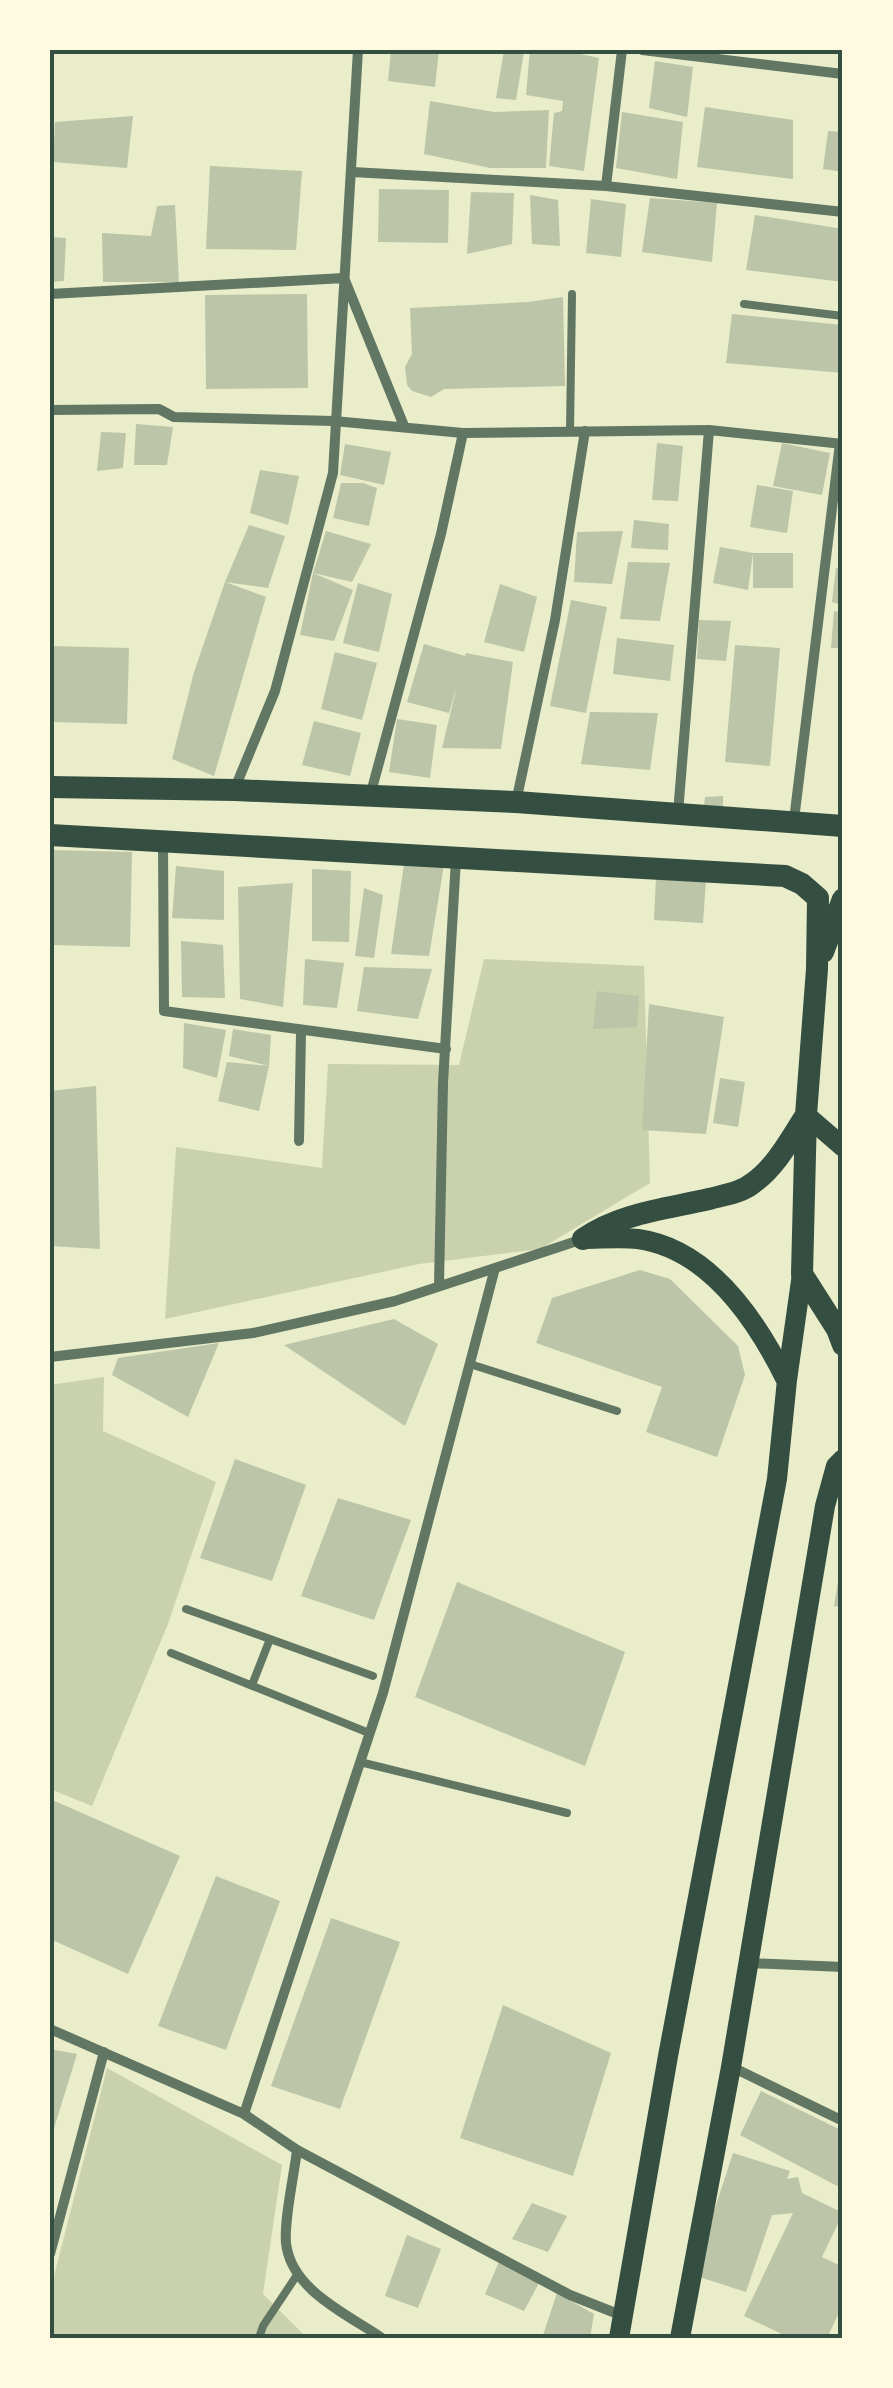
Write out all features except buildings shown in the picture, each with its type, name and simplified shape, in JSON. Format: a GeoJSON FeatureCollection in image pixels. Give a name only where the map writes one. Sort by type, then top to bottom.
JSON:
{"type":"FeatureCollection","features":[{"type":"Feature","properties":{"kind":"main road"},"geometry":{"type":"LineString","coordinates":[[50,786],[516,802],[843,826]]}},
{"type":"Feature","properties":{"kind":"main road"},"geometry":{"type":"LineString","coordinates":[[50,835],[785,876],[818,898],[818,969],[806,1115],[802,1274],[786,1380],[777,1479],[619,2338]]}},
{"type":"Feature","properties":{"kind":"main road"},"geometry":{"type":"LineString","coordinates":[[818,969],[843,899]]}},
{"type":"Feature","properties":{"kind":"main road"},"geometry":{"type":"LineString","coordinates":[[806,1115],[843,1146]]}},
{"type":"Feature","properties":{"kind":"main road"},"geometry":{"type":"LineString","coordinates":[[582,1239],[624,1218],[734,1193],[753,1184],[774,1163],[806,1115]]}},
{"type":"Feature","properties":{"kind":"main road"},"geometry":{"type":"LineString","coordinates":[[582,1239],[638,1239],[693,1261],[730,1292],[786,1380]]}},
{"type":"Feature","properties":{"kind":"main road"},"geometry":{"type":"LineString","coordinates":[[802,1274],[843,1345]]}},
{"type":"Feature","properties":{"kind":"main road"},"geometry":{"type":"LineString","coordinates":[[680,2338],[731,2067],[826,1506],[836,1466],[843,1459]]}},
{"type":"Feature","properties":{"kind":"street"},"geometry":{"type":"LineString","coordinates":[[235,790],[275,690],[332,473],[358,50]]}},
{"type":"Feature","properties":{"kind":"street"},"geometry":{"type":"LineString","coordinates":[[606,186],[622,50]]}},
{"type":"Feature","properties":{"kind":"street"},"geometry":{"type":"LineString","coordinates":[[642,50],[843,74]]}},
{"type":"Feature","properties":{"kind":"street"},"geometry":{"type":"LineString","coordinates":[[352,172],[606,186],[843,212]]}},
{"type":"Feature","properties":{"kind":"street"},"geometry":{"type":"LineString","coordinates":[[50,294],[344,278]]}},
{"type":"Feature","properties":{"kind":"street"},"geometry":{"type":"LineString","coordinates":[[344,278],[404,426]]}},
{"type":"Feature","properties":{"kind":"street"},"geometry":{"type":"LineString","coordinates":[[50,410],[159,409],[174,417],[334,421],[463,434],[709,430],[841,444],[794,820]]}},
{"type":"Feature","properties":{"kind":"street"},"geometry":{"type":"LineString","coordinates":[[678,814],[709,430]]}},
{"type":"Feature","properties":{"kind":"street"},"geometry":{"type":"LineString","coordinates":[[516,802],[555,620],[585,431]]}},
{"type":"Feature","properties":{"kind":"street"},"geometry":{"type":"LineString","coordinates":[[370,796],[441,534],[463,434]]}},
{"type":"Feature","properties":{"kind":"street"},"geometry":{"type":"LineString","coordinates":[[163,840],[164,1011],[446,1050]]}},
{"type":"Feature","properties":{"kind":"street"},"geometry":{"type":"LineString","coordinates":[[439,1286],[456,858]]}},
{"type":"Feature","properties":{"kind":"street"},"geometry":{"type":"LineString","coordinates":[[299,1141],[301,1032]]}},
{"type":"Feature","properties":{"kind":"street"},"geometry":{"type":"LineString","coordinates":[[806,1115],[843,1160]]}},
{"type":"Feature","properties":{"kind":"street"},"geometry":{"type":"LineString","coordinates":[[50,1357],[252,1333],[396,1301],[582,1239]]}},
{"type":"Feature","properties":{"kind":"street"},"geometry":{"type":"LineString","coordinates":[[244,2114],[369,1733],[495,1268]]}},
{"type":"Feature","properties":{"kind":"street"},"geometry":{"type":"LineString","coordinates":[[749,1963],[843,1967]]}},
{"type":"Feature","properties":{"kind":"street"},"geometry":{"type":"LineString","coordinates":[[50,2029],[244,2114],[297,2150],[570,2295],[623,2316]]}},
{"type":"Feature","properties":{"kind":"street"},"geometry":{"type":"LineString","coordinates":[[50,2251],[104,2052]]}},
{"type":"Feature","properties":{"kind":"street"},"geometry":{"type":"LineString","coordinates":[[731,2067],[843,2121]]}},
{"type":"Feature","properties":{"kind":"street"},"geometry":{"type":"LineString","coordinates":[[297,2150],[286,2243],[297,2275],[315,2293],[382,2338]]}},
{"type":"Feature","properties":{"kind":"lane"},"geometry":{"type":"LineString","coordinates":[[570,431],[572,294]]}},
{"type":"Feature","properties":{"kind":"lane"},"geometry":{"type":"LineString","coordinates":[[744,304],[843,316]]}},
{"type":"Feature","properties":{"kind":"lane"},"geometry":{"type":"LineString","coordinates":[[470,1364],[617,1411]]}},
{"type":"Feature","properties":{"kind":"lane"},"geometry":{"type":"LineString","coordinates":[[186,1609],[373,1676]]}},
{"type":"Feature","properties":{"kind":"lane"},"geometry":{"type":"LineString","coordinates":[[252,1685],[270,1639]]}},
{"type":"Feature","properties":{"kind":"lane"},"geometry":{"type":"LineString","coordinates":[[171,1652],[369,1733]]}},
{"type":"Feature","properties":{"kind":"lane"},"geometry":{"type":"LineString","coordinates":[[360,1762],[568,1812]]}},
{"type":"Feature","properties":{"kind":"lane"},"geometry":{"type":"LineString","coordinates":[[259,2338],[297,2275]]}},
{"type":"Feature","properties":{"kind":"green space"},"geometry":{"type":"Polygon","coordinates":[[[484,959],[644,966],[650,1183],[540,1249],[419,1264],[165,1319],[176,1147],[322,1168],[328,1064],[459,1065],[484,959]]]}},
{"type":"Feature","properties":{"kind":"green space"},"geometry":{"type":"Polygon","coordinates":[[[104,1377],[103,1431],[216,1482],[168,1624],[92,1806],[50,1789],[50,1385],[104,1377]]]}},
{"type":"Feature","properties":{"kind":"green space"},"geometry":{"type":"Polygon","coordinates":[[[107,2068],[282,2165],[263,2294],[307,2338],[50,2338],[50,2292],[107,2068]]]}}]}
